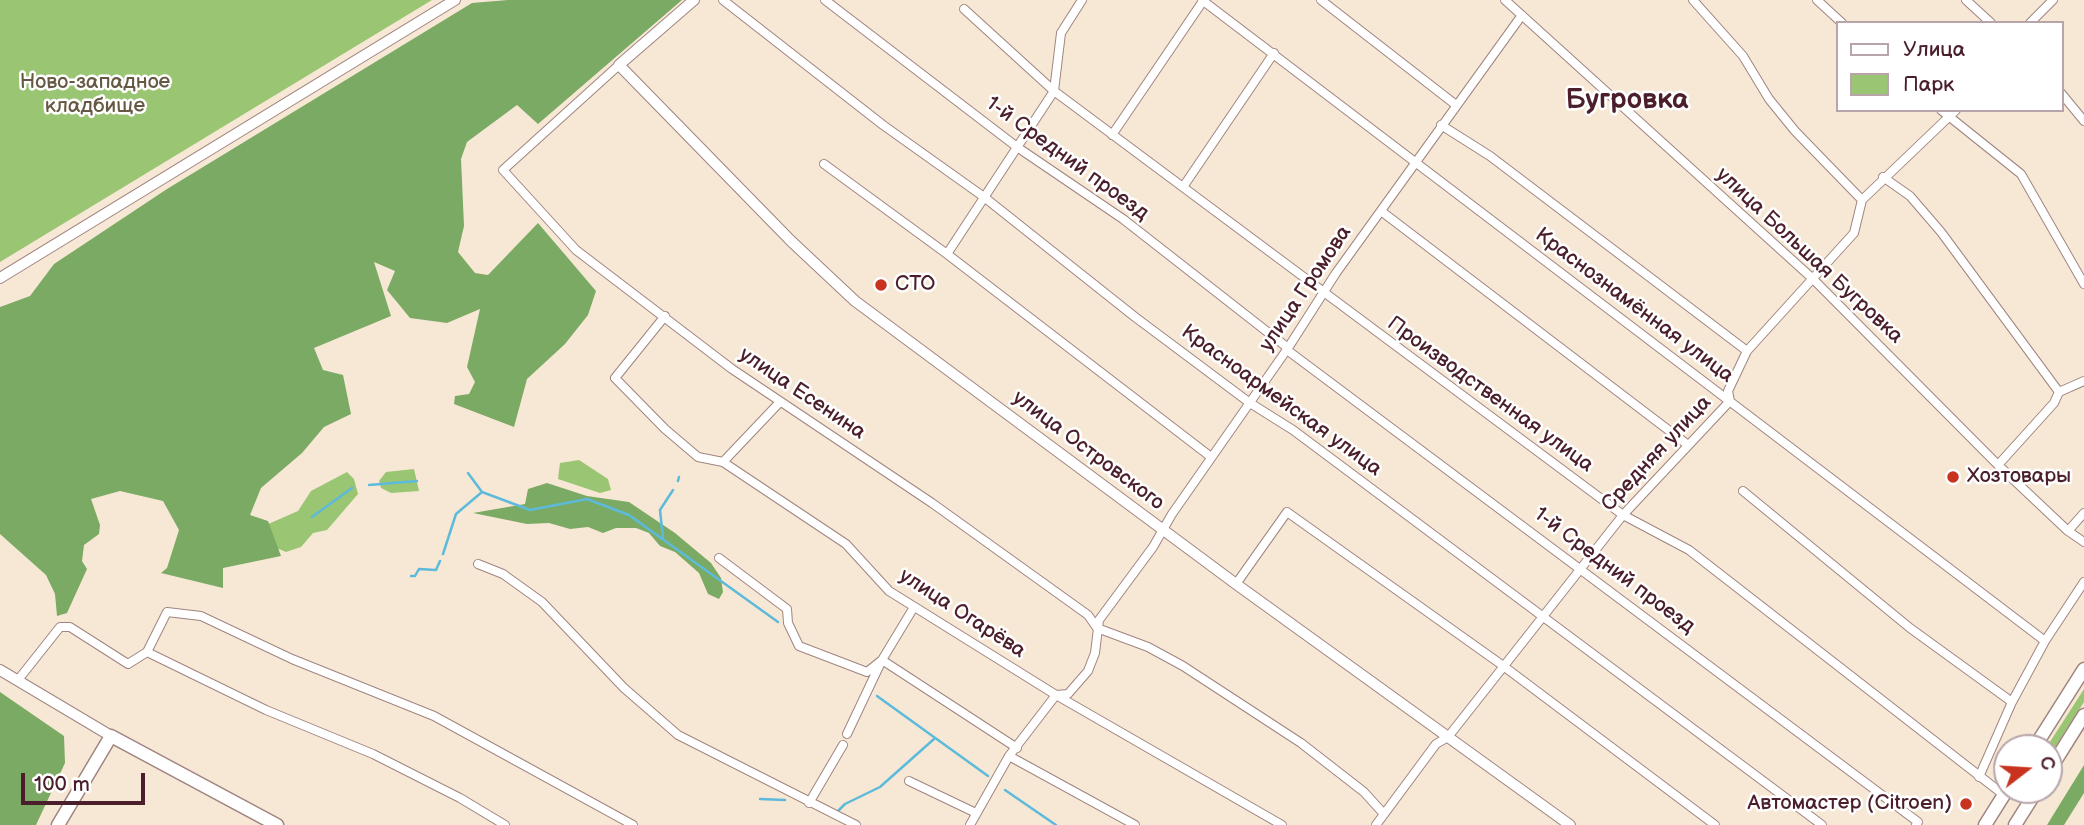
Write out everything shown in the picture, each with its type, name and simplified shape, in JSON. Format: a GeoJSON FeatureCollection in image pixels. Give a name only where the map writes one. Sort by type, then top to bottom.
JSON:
{"type":"FeatureCollection","features":[{"type":"Feature","properties":{"kind":"main road"},"geometry":{"type":"LineString","coordinates":[[2043,734],[2084,669]]}},
{"type":"Feature","properties":{"kind":"main road"},"geometry":{"type":"LineString","coordinates":[[2063,749],[2084,715]]}},
{"type":"Feature","properties":{"kind":"main road"},"geometry":{"type":"LineString","coordinates":[[58,825],[111,736],[276,825]]}},
{"type":"Feature","properties":{"kind":"main road"},"geometry":{"type":"LineString","coordinates":[[1985,825],[1999,804]]}},
{"type":"Feature","properties":{"kind":"main road"},"geometry":{"type":"LineString","coordinates":[[2015,825],[2028,804]]}},
{"type":"Feature","properties":{"kind":"street"},"geometry":{"type":"LineString","coordinates":[[0,278],[455,0]]}},
{"type":"Feature","properties":{"kind":"street"},"geometry":{"type":"LineString","coordinates":[[619,65],[694,0]]}},
{"type":"Feature","properties":{"kind":"street","name":"Красноармейская улица"},"geometry":{"type":"LineString","coordinates":[[723,0],[883,125],[984,197],[1250,403],[1293,430],[1822,825]]}},
{"type":"Feature","properties":{"kind":"street","name":"1-й Средний проезд"},"geometry":{"type":"LineString","coordinates":[[825,0],[1017,147],[1123,219],[1288,349],[1917,823]]}},
{"type":"Feature","properties":{"kind":"street"},"geometry":{"type":"LineString","coordinates":[[947,254],[1054,91],[1061,33],[1082,0]]}},
{"type":"Feature","properties":{"kind":"street"},"geometry":{"type":"LineString","coordinates":[[1321,0],[1456,105]]}},
{"type":"Feature","properties":{"kind":"street","name":"улица Большая Бугровка"},"geometry":{"type":"LineString","coordinates":[[1505,0],[1813,279],[1998,465],[2068,531],[2084,542]]}},
{"type":"Feature","properties":{"kind":"street"},"geometry":{"type":"LineString","coordinates":[[1693,0],[1735,46],[1769,99],[1795,131],[1862,200]]}},
{"type":"Feature","properties":{"kind":"street"},"geometry":{"type":"LineString","coordinates":[[1817,0],[1840,21]]}},
{"type":"Feature","properties":{"kind":"street"},"geometry":{"type":"LineString","coordinates":[[1966,0],[1989,21]]}},
{"type":"Feature","properties":{"kind":"street"},"geometry":{"type":"LineString","coordinates":[[2032,21],[2053,0]]}},
{"type":"Feature","properties":{"kind":"street"},"geometry":{"type":"LineString","coordinates":[[1112,135],[1202,1]]}},
{"type":"Feature","properties":{"kind":"street","name":"Краснознамённая улица"},"geometry":{"type":"LineString","coordinates":[[1202,1],[1274,53],[2045,641]]}},
{"type":"Feature","properties":{"kind":"street","name":"Производственная улица"},"geometry":{"type":"LineString","coordinates":[[964,9],[1054,91],[1112,135],[1623,514],[1689,550],[1993,785]]}},
{"type":"Feature","properties":{"kind":"street","name":"улица Громова"},"geometry":{"type":"LineString","coordinates":[[970,825],[1009,756],[1056,695],[1068,694],[1088,671],[1095,653],[1099,620],[1153,547],[1161,529],[1415,162],[1522,15]]}},
{"type":"Feature","properties":{"kind":"street"},"geometry":{"type":"LineString","coordinates":[[1183,187],[1274,53]]}},
{"type":"Feature","properties":{"kind":"street","name":"улица Есенина"},"geometry":{"type":"LineString","coordinates":[[619,65],[503,170],[576,250],[779,402],[932,503],[1088,615],[1097,628]]}},
{"type":"Feature","properties":{"kind":"street","name":"улица Островского"},"geometry":{"type":"LineString","coordinates":[[619,65],[791,241],[855,301],[1236,584],[1570,825]]}},
{"type":"Feature","properties":{"kind":"street"},"geometry":{"type":"LineString","coordinates":[[2063,95],[2084,121]]}},
{"type":"Feature","properties":{"kind":"street"},"geometry":{"type":"LineString","coordinates":[[1943,112],[2021,174],[2084,284]]}},
{"type":"Feature","properties":{"kind":"street","name":"Средняя улица"},"geometry":{"type":"LineString","coordinates":[[1376,825],[1436,744],[1448,737],[1623,514],[1730,401],[1728,391],[1747,351],[1854,233],[1862,200],[1883,177],[1951,119],[1955,112]]}},
{"type":"Feature","properties":{"kind":"street"},"geometry":{"type":"LineString","coordinates":[[1441,125],[1490,156],[1747,351]]}},
{"type":"Feature","properties":{"kind":"street"},"geometry":{"type":"LineString","coordinates":[[824,164],[947,254],[1211,457]]}},
{"type":"Feature","properties":{"kind":"street"},"geometry":{"type":"LineString","coordinates":[[1883,177],[1910,196],[1941,232],[2059,391]]}},
{"type":"Feature","properties":{"kind":"street"},"geometry":{"type":"LineString","coordinates":[[1381,211],[1688,445]]}},
{"type":"Feature","properties":{"kind":"street","name":"улица Огарёва"},"geometry":{"type":"LineString","coordinates":[[665,316],[615,378],[665,429],[698,457],[723,462],[846,544],[889,591],[914,607],[1056,695],[1282,825]]}},
{"type":"Feature","properties":{"kind":"street"},"geometry":{"type":"LineString","coordinates":[[1998,465],[2054,403],[2059,391],[2084,381]]}},
{"type":"Feature","properties":{"kind":"street"},"geometry":{"type":"LineString","coordinates":[[723,462],[779,402]]}},
{"type":"Feature","properties":{"kind":"street"},"geometry":{"type":"LineString","coordinates":[[1743,491],[1910,628],[2012,702]]}},
{"type":"Feature","properties":{"kind":"street"},"geometry":{"type":"LineString","coordinates":[[1236,584],[1287,512],[1502,665],[1715,825]]}},
{"type":"Feature","properties":{"kind":"street"},"geometry":{"type":"LineString","coordinates":[[2068,531],[2084,513]]}},
{"type":"Feature","properties":{"kind":"street"},"geometry":{"type":"LineString","coordinates":[[719,558],[787,610],[788,623],[799,646],[867,672],[882,660]]}},
{"type":"Feature","properties":{"kind":"street"},"geometry":{"type":"LineString","coordinates":[[478,564],[503,574],[542,602],[624,688],[678,736],[856,825]]}},
{"type":"Feature","properties":{"kind":"street"},"geometry":{"type":"LineString","coordinates":[[1979,777],[2012,702],[2045,641],[2084,582]]}},
{"type":"Feature","properties":{"kind":"street"},"geometry":{"type":"LineString","coordinates":[[847,734],[882,660],[914,607]]}},
{"type":"Feature","properties":{"kind":"street"},"geometry":{"type":"LineString","coordinates":[[18,680],[60,627],[70,627],[128,664],[147,652],[167,612],[201,616],[292,659],[434,716],[633,825]]}},
{"type":"Feature","properties":{"kind":"street"},"geometry":{"type":"LineString","coordinates":[[1097,628],[1148,647],[1183,666],[1301,743],[1364,792],[1383,813]]}},
{"type":"Feature","properties":{"kind":"street"},"geometry":{"type":"LineString","coordinates":[[147,652],[266,710],[373,754],[460,798],[505,825]]}},
{"type":"Feature","properties":{"kind":"street"},"geometry":{"type":"LineString","coordinates":[[882,660],[1017,748]]}},
{"type":"Feature","properties":{"kind":"street"},"geometry":{"type":"LineString","coordinates":[[0,670],[111,736]]}},
{"type":"Feature","properties":{"kind":"street"},"geometry":{"type":"LineString","coordinates":[[809,803],[843,745]]}},
{"type":"Feature","properties":{"kind":"street"},"geometry":{"type":"LineString","coordinates":[[1009,756],[1135,825]]}},
{"type":"Feature","properties":{"kind":"street"},"geometry":{"type":"LineString","coordinates":[[909,781],[976,813]]}},
{"type":"Feature","properties":{"kind":"green space","name":"Ново-западное кладбище"},"geometry":{"type":"Polygon","coordinates":[[[0,0],[432,0],[0,262],[0,0]]]}},
{"type":"Feature","properties":{"kind":"green space"},"geometry":{"type":"Polygon","coordinates":[[[508,0],[682,0],[538,124],[517,105],[467,142],[461,159],[464,226],[458,252],[475,273],[488,275],[538,223],[596,291],[588,315],[565,344],[527,379],[514,427],[454,404],[455,396],[469,394],[475,382],[467,367],[480,309],[447,323],[410,318],[387,290],[395,271],[374,262],[391,316],[314,348],[323,370],[343,375],[351,414],[324,427],[302,453],[261,488],[250,515],[268,521],[281,556],[223,568],[223,588],[161,573],[167,568],[179,530],[163,501],[120,491],[91,499],[100,525],[99,534],[84,545],[82,561],[87,569],[67,613],[57,616],[55,594],[46,575],[0,534],[0,307],[30,296],[54,264],[167,189],[472,3],[508,0]]]}},
{"type":"Feature","properties":{"kind":"green space"},"geometry":{"type":"Polygon","coordinates":[[[579,460],[608,479],[611,490],[600,493],[558,479],[560,463],[579,460]]]}},
{"type":"Feature","properties":{"kind":"green space"},"geometry":{"type":"Polygon","coordinates":[[[414,469],[419,491],[391,493],[381,488],[379,481],[386,472],[414,469]]]}},
{"type":"Feature","properties":{"kind":"green space"},"geometry":{"type":"Polygon","coordinates":[[[347,472],[354,479],[358,494],[327,530],[313,533],[301,547],[286,552],[274,547],[266,525],[298,511],[311,491],[347,472]]]}},
{"type":"Feature","properties":{"kind":"green space"},"geometry":{"type":"Polygon","coordinates":[[[547,483],[587,496],[629,502],[675,533],[711,563],[721,578],[723,592],[719,599],[708,594],[699,573],[675,552],[660,546],[649,533],[636,528],[616,528],[603,533],[588,527],[570,529],[549,523],[527,524],[473,513],[525,504],[528,489],[547,483]]]}},
{"type":"Feature","properties":{"kind":"green space"},"geometry":{"type":"Polygon","coordinates":[[[2084,689],[2084,702],[2063,735],[2055,734],[2084,689]]]}},
{"type":"Feature","properties":{"kind":"green space"},"geometry":{"type":"Polygon","coordinates":[[[0,692],[64,736],[65,763],[36,825],[0,825],[0,692]]]}},
{"type":"Feature","properties":{"kind":"green space"},"geometry":{"type":"Polygon","coordinates":[[[2084,765],[2084,793],[2064,825],[2047,825],[2060,804],[2063,804],[2063,799],[2084,765]]]}},
{"type":"Feature","properties":{"kind":"waterway"},"geometry":{"type":"LineString","coordinates":[[468,473],[482,492]]}},
{"type":"Feature","properties":{"kind":"waterway"},"geometry":{"type":"LineString","coordinates":[[678,481],[679,477]]}},
{"type":"Feature","properties":{"kind":"waterway"},"geometry":{"type":"LineString","coordinates":[[369,485],[417,481]]}},
{"type":"Feature","properties":{"kind":"waterway"},"geometry":{"type":"LineString","coordinates":[[312,517],[352,488]]}},
{"type":"Feature","properties":{"kind":"waterway"},"geometry":{"type":"LineString","coordinates":[[663,538],[660,510],[673,490]]}},
{"type":"Feature","properties":{"kind":"waterway"},"geometry":{"type":"LineString","coordinates":[[443,554],[456,514],[482,492],[530,510],[587,499],[629,515],[778,622]]}},
{"type":"Feature","properties":{"kind":"waterway"},"geometry":{"type":"LineString","coordinates":[[411,576],[415,576],[419,569],[436,570],[440,561]]}},
{"type":"Feature","properties":{"kind":"waterway"},"geometry":{"type":"LineString","coordinates":[[877,696],[988,776]]}},
{"type":"Feature","properties":{"kind":"waterway"},"geometry":{"type":"LineString","coordinates":[[837,812],[845,804],[880,787],[934,739]]}},
{"type":"Feature","properties":{"kind":"waterway"},"geometry":{"type":"LineString","coordinates":[[1005,790],[1056,825]]}},
{"type":"Feature","properties":{"kind":"waterway"},"geometry":{"type":"LineString","coordinates":[[760,799],[785,800]]}},
{"type":"Feature","properties":{"kind":"place","name":"СТО"},"geometry":{"type":"Point","coordinates":[881,285]}},
{"type":"Feature","properties":{"kind":"place","name":"Хозтовары"},"geometry":{"type":"Point","coordinates":[1953,477]}},
{"type":"Feature","properties":{"kind":"place","name":"Автомастер (Citroen)"},"geometry":{"type":"Point","coordinates":[1966,804]}},
{"type":"Feature","properties":{"kind":"district","name":"Бугровка"},"geometry":{"type":"Point","coordinates":[1627,101]}}]}
